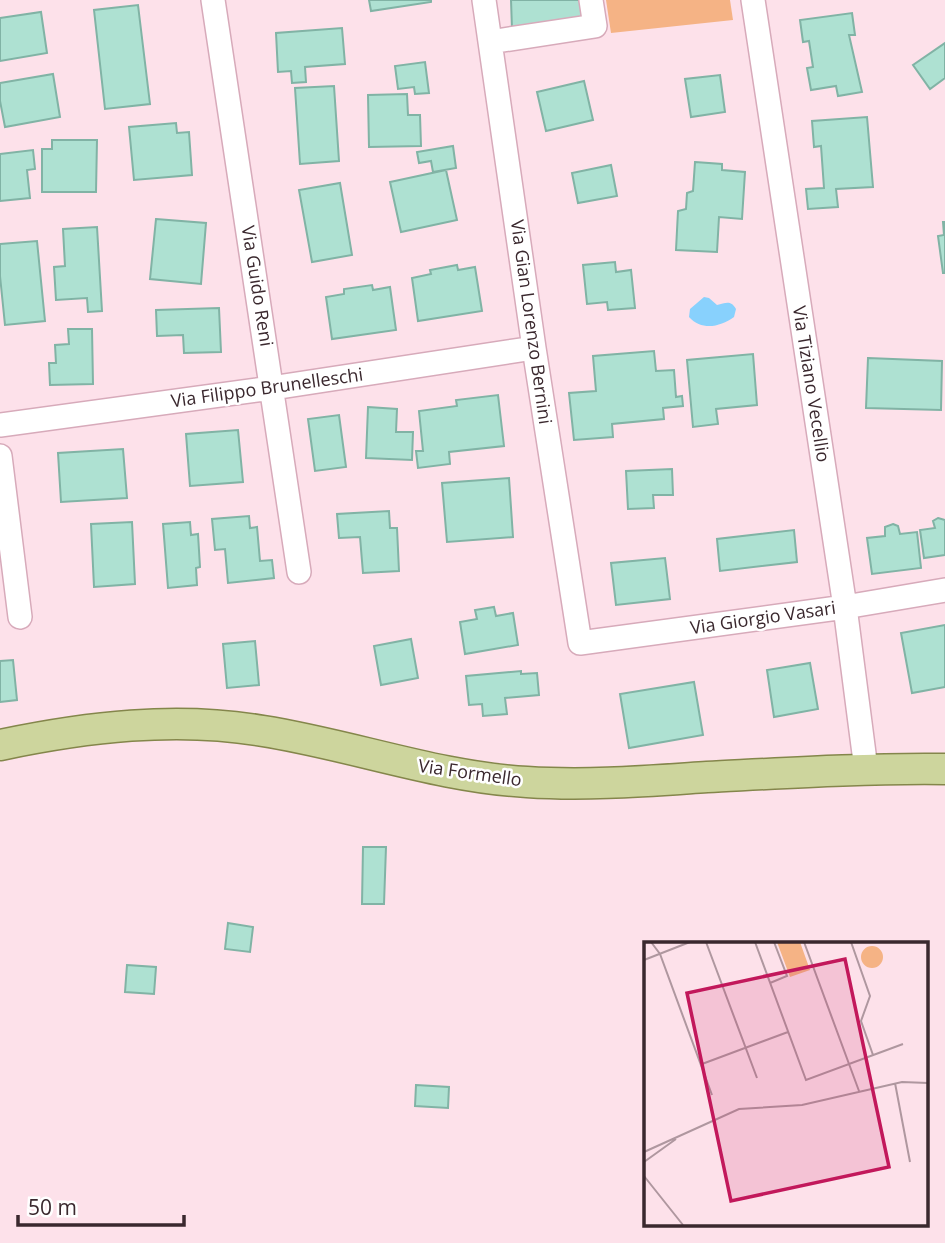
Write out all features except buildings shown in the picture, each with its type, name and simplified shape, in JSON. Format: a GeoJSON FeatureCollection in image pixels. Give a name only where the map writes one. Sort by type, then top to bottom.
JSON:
{"type":"FeatureCollection","features":[{"type":"Feature","properties":{"kind":"main road","name":"Via Formello"},"geometry":{"type":"LineString","coordinates":[[0,745],[102,728],[205,725],[262,730],[415,766],[482,778],[526,782],[622,782],[866,769],[945,769]]}},
{"type":"Feature","properties":{"kind":"street","name":"Via Guido Reni"},"geometry":{"type":"LineString","coordinates":[[214,0],[299,572]]}},
{"type":"Feature","properties":{"kind":"street","name":"Via Gian Lorenzo Bernini"},"geometry":{"type":"LineString","coordinates":[[484,0],[580,643]]}},
{"type":"Feature","properties":{"kind":"street"},"geometry":{"type":"LineString","coordinates":[[490,42],[595,26],[591,0]]}},
{"type":"Feature","properties":{"kind":"street","name":"Via Tiziano Vecellio"},"geometry":{"type":"LineString","coordinates":[[753,0],[845,607],[866,769]]}},
{"type":"Feature","properties":{"kind":"street","name":"Via Filippo Brunelleschi"},"geometry":{"type":"LineString","coordinates":[[0,425],[272,388],[534,348]]}},
{"type":"Feature","properties":{"kind":"street"},"geometry":{"type":"LineString","coordinates":[[0,456],[20,617]]}},
{"type":"Feature","properties":{"kind":"street","name":"Via Giorgio Vasari"},"geometry":{"type":"LineString","coordinates":[[580,643],[845,607],[945,590]]}},
{"type":"Feature","properties":{"kind":"shaded area"},"geometry":{"type":"Polygon","coordinates":[[[606,0],[730,0],[733,20],[611,33],[606,0]]]}},
{"type":"Feature","properties":{"kind":"water"},"geometry":{"type":"Polygon","coordinates":[[[704,297],[717,305],[732,304],[736,309],[734,317],[711,326],[694,321],[689,317],[690,309],[704,297]]]}}]}
